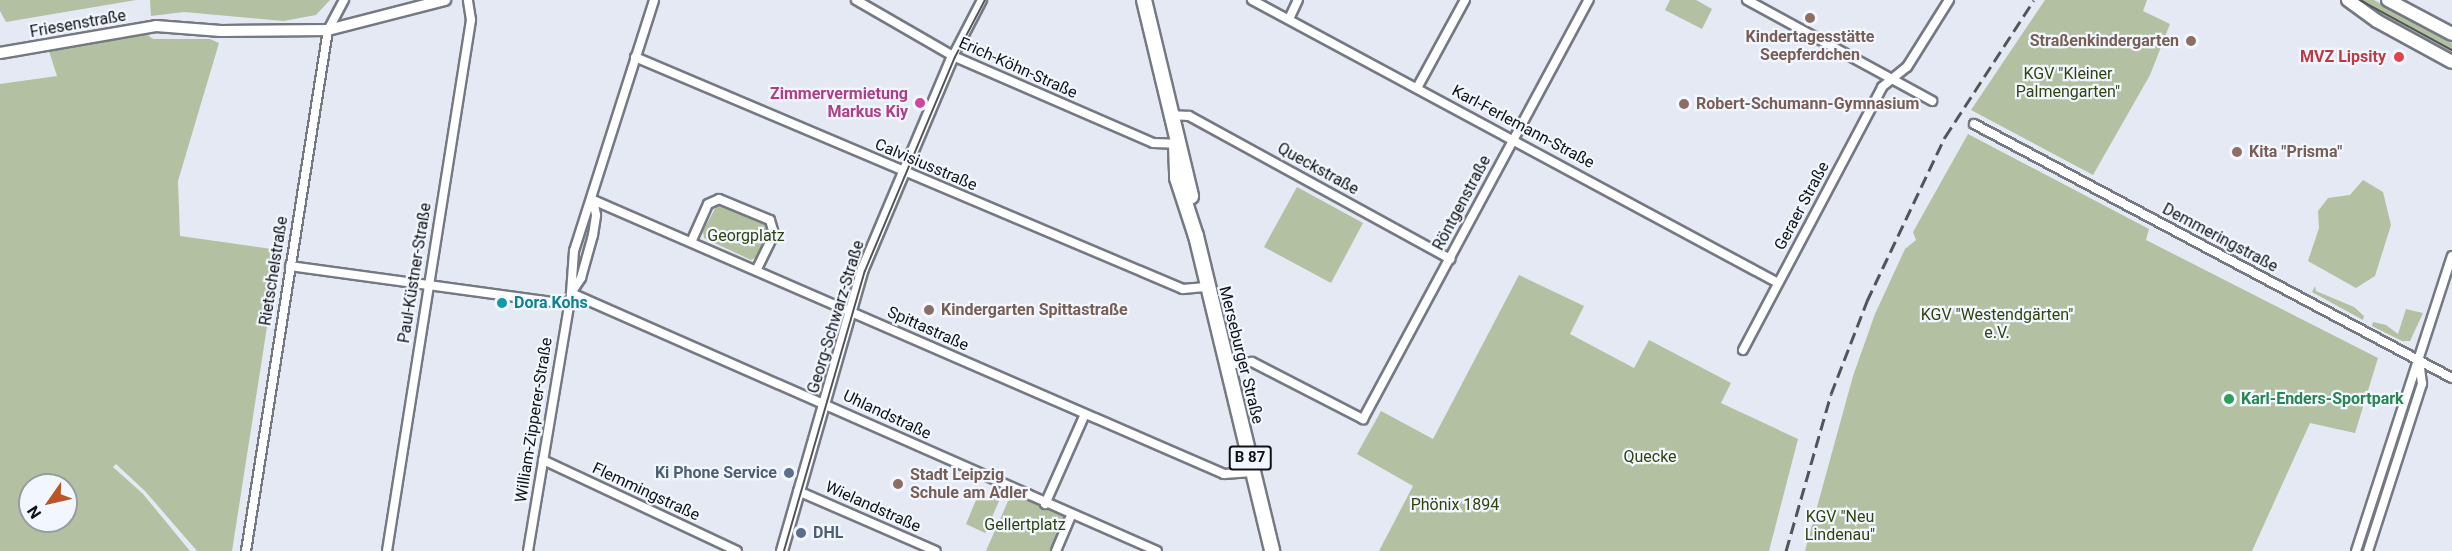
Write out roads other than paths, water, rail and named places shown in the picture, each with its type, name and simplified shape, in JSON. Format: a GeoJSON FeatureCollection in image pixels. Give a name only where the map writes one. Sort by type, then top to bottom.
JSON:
{"type":"FeatureCollection","features":[{"type":"Feature","properties":{"kind":"main road","name":"Merseburger Straße"},"geometry":{"type":"LineString","coordinates":[[1144,0],[1176,144],[1177,178],[1196,236],[1272,551]]}},
{"type":"Feature","properties":{"kind":"main road"},"geometry":{"type":"LineString","coordinates":[[2348,0],[2377,21],[2452,62]]}},
{"type":"Feature","properties":{"kind":"main road"},"geometry":{"type":"LineString","coordinates":[[2388,0],[2452,34]]}},
{"type":"Feature","properties":{"kind":"street","name":"Rietschelstraße"},"geometry":{"type":"LineString","coordinates":[[246,551],[328,30],[344,0]]}},
{"type":"Feature","properties":{"kind":"street","name":"Friesenstraße"},"geometry":{"type":"LineString","coordinates":[[0,52],[156,26],[221,31],[328,30],[445,0]]}},
{"type":"Feature","properties":{"kind":"street","name":"Paul-Küstner-Straße"},"geometry":{"type":"LineString","coordinates":[[387,551],[471,21],[468,0]]}},
{"type":"Feature","properties":{"kind":"street","name":"William-Zipperer-Straße"},"geometry":{"type":"LineString","coordinates":[[528,551],[571,293],[574,251],[593,200],[654,0]]}},
{"type":"Feature","properties":{"kind":"street","name":"Erich-Köhn-Straße"},"geometry":{"type":"LineString","coordinates":[[856,0],[953,56],[1154,143],[1176,144]]}},
{"type":"Feature","properties":{"kind":"street","name":"Georg-Schwarz-Straße"},"geometry":{"type":"LineString","coordinates":[[782,551],[863,269],[953,56],[981,0]]}},
{"type":"Feature","properties":{"kind":"street","name":"Karl-Ferlemann-Straße"},"geometry":{"type":"LineString","coordinates":[[1252,0],[1514,138],[1778,282]]}},
{"type":"Feature","properties":{"kind":"street"},"geometry":{"type":"LineString","coordinates":[[1289,19],[1299,0]]}},
{"type":"Feature","properties":{"kind":"street"},"geometry":{"type":"LineString","coordinates":[[1417,87],[1465,0]]}},
{"type":"Feature","properties":{"kind":"street","name":"Röntgenstraße"},"geometry":{"type":"LineString","coordinates":[[1227,365],[1252,362],[1363,419],[1589,0]]}},
{"type":"Feature","properties":{"kind":"street"},"geometry":{"type":"LineString","coordinates":[[1747,0],[1932,101]]}},
{"type":"Feature","properties":{"kind":"street","name":"Geraer Straße"},"geometry":{"type":"LineString","coordinates":[[1743,350],[1882,87],[1907,67],[1949,0]]}},
{"type":"Feature","properties":{"kind":"street","name":"Calvisiusstraße"},"geometry":{"type":"LineString","coordinates":[[635,57],[1183,289],[1208,286]]}},
{"type":"Feature","properties":{"kind":"street","name":"Queckstraße"},"geometry":{"type":"LineString","coordinates":[[1169,115],[1189,116],[1450,258]]}},
{"type":"Feature","properties":{"kind":"street","name":"Demmeringstraße"},"geometry":{"type":"LineString","coordinates":[[1974,124],[2452,378]]}},
{"type":"Feature","properties":{"kind":"street"},"geometry":{"type":"LineString","coordinates":[[692,240],[708,204],[720,198],[770,220],[774,234],[758,269]]}},
{"type":"Feature","properties":{"kind":"street","name":"William-Zipperer-Straße"},"geometry":{"type":"LineString","coordinates":[[571,293],[582,278],[593,235],[596,215],[593,200]]}},
{"type":"Feature","properties":{"kind":"street","name":"Spittastraße"},"geometry":{"type":"LineString","coordinates":[[593,200],[692,240],[1224,474],[1253,472]]}},
{"type":"Feature","properties":{"kind":"street"},"geometry":{"type":"LineString","coordinates":[[2356,551],[2452,256]]}},
{"type":"Feature","properties":{"kind":"street"},"geometry":{"type":"LineString","coordinates":[[290,266],[568,304]]}},
{"type":"Feature","properties":{"kind":"street","name":"Uhlandstraße"},"geometry":{"type":"LineString","coordinates":[[571,293],[1045,504],[1157,551]]}},
{"type":"Feature","properties":{"kind":"street"},"geometry":{"type":"LineString","coordinates":[[2368,551],[2422,384],[2419,361]]}},
{"type":"Feature","properties":{"kind":"street"},"geometry":{"type":"LineString","coordinates":[[1045,504],[1085,414]]}},
{"type":"Feature","properties":{"kind":"street","name":"Flemmingstraße"},"geometry":{"type":"LineString","coordinates":[[543,460],[737,551]]}},
{"type":"Feature","properties":{"kind":"street","name":"Wielandstraße"},"geometry":{"type":"LineString","coordinates":[[798,491],[936,551]]}},
{"type":"Feature","properties":{"kind":"street"},"geometry":{"type":"LineString","coordinates":[[1056,551],[1071,515]]}},
{"type":"Feature","properties":{"kind":"tram line"},"geometry":{"type":"LineString","coordinates":[[784,551],[865,271],[955,57],[985,0]]}},
{"type":"Feature","properties":{"kind":"tram line"},"geometry":{"type":"LineString","coordinates":[[2360,0],[2452,50]]}},
{"type":"Feature","properties":{"kind":"railway"},"geometry":{"type":"LineString","coordinates":[[1786,551],[1831,394],[1867,301],[1945,137],[2034,0]]}},
{"type":"Feature","properties":{"kind":"place","name":"Kindertagesstätte Seepferdchen"},"geometry":{"type":"Point","coordinates":[1810,18]}},
{"type":"Feature","properties":{"kind":"place","name":"Straßenkindergarten"},"geometry":{"type":"Point","coordinates":[2191,41]}},
{"type":"Feature","properties":{"kind":"place","name":"MVZ Lipsity"},"geometry":{"type":"Point","coordinates":[2399,57]}},
{"type":"Feature","properties":{"kind":"place","name":"Zimmervermietung Markus Kiy"},"geometry":{"type":"Point","coordinates":[920,103]}},
{"type":"Feature","properties":{"kind":"place","name":"Robert-Schumann-Gymnasium"},"geometry":{"type":"Point","coordinates":[1684,104]}},
{"type":"Feature","properties":{"kind":"place","name":"Kita \"Prisma\""},"geometry":{"type":"Point","coordinates":[2237,152]}},
{"type":"Feature","properties":{"kind":"place","name":"Dora Kohs"},"geometry":{"type":"Point","coordinates":[502,303]}},
{"type":"Feature","properties":{"kind":"place","name":"Kindergarten Spittastraße"},"geometry":{"type":"Point","coordinates":[929,310]}},
{"type":"Feature","properties":{"kind":"place","name":"Karl-Enders-Sportpark"},"geometry":{"type":"Point","coordinates":[2229,399]}},
{"type":"Feature","properties":{"kind":"place","name":"Ki Phone Service"},"geometry":{"type":"Point","coordinates":[789,473]}},
{"type":"Feature","properties":{"kind":"place","name":"Stadt Leipzig Schule am Adler"},"geometry":{"type":"Point","coordinates":[898,484]}},
{"type":"Feature","properties":{"kind":"place","name":"DHL"},"geometry":{"type":"Point","coordinates":[801,533]}},
{"type":"Feature","properties":{"kind":"park label","name":"KGV \"Kleiner Palmengarten\""},"geometry":{"type":"Point","coordinates":[2068,83]}},
{"type":"Feature","properties":{"kind":"park label","name":"Georgplatz"},"geometry":{"type":"Point","coordinates":[746,236]}},
{"type":"Feature","properties":{"kind":"park label","name":"KGV \"Westendgärten\" e.V."},"geometry":{"type":"Point","coordinates":[1997,324]}},
{"type":"Feature","properties":{"kind":"park label","name":"Quecke"},"geometry":{"type":"Point","coordinates":[1650,457]}},
{"type":"Feature","properties":{"kind":"park label","name":"Phönix 1894"},"geometry":{"type":"Point","coordinates":[1455,505]}},
{"type":"Feature","properties":{"kind":"park label","name":"Gellertplatz"},"geometry":{"type":"Point","coordinates":[1025,525]}},
{"type":"Feature","properties":{"kind":"park label","name":"KGV \"Neu Lindenau\""},"geometry":{"type":"Point","coordinates":[1840,526]}}]}
